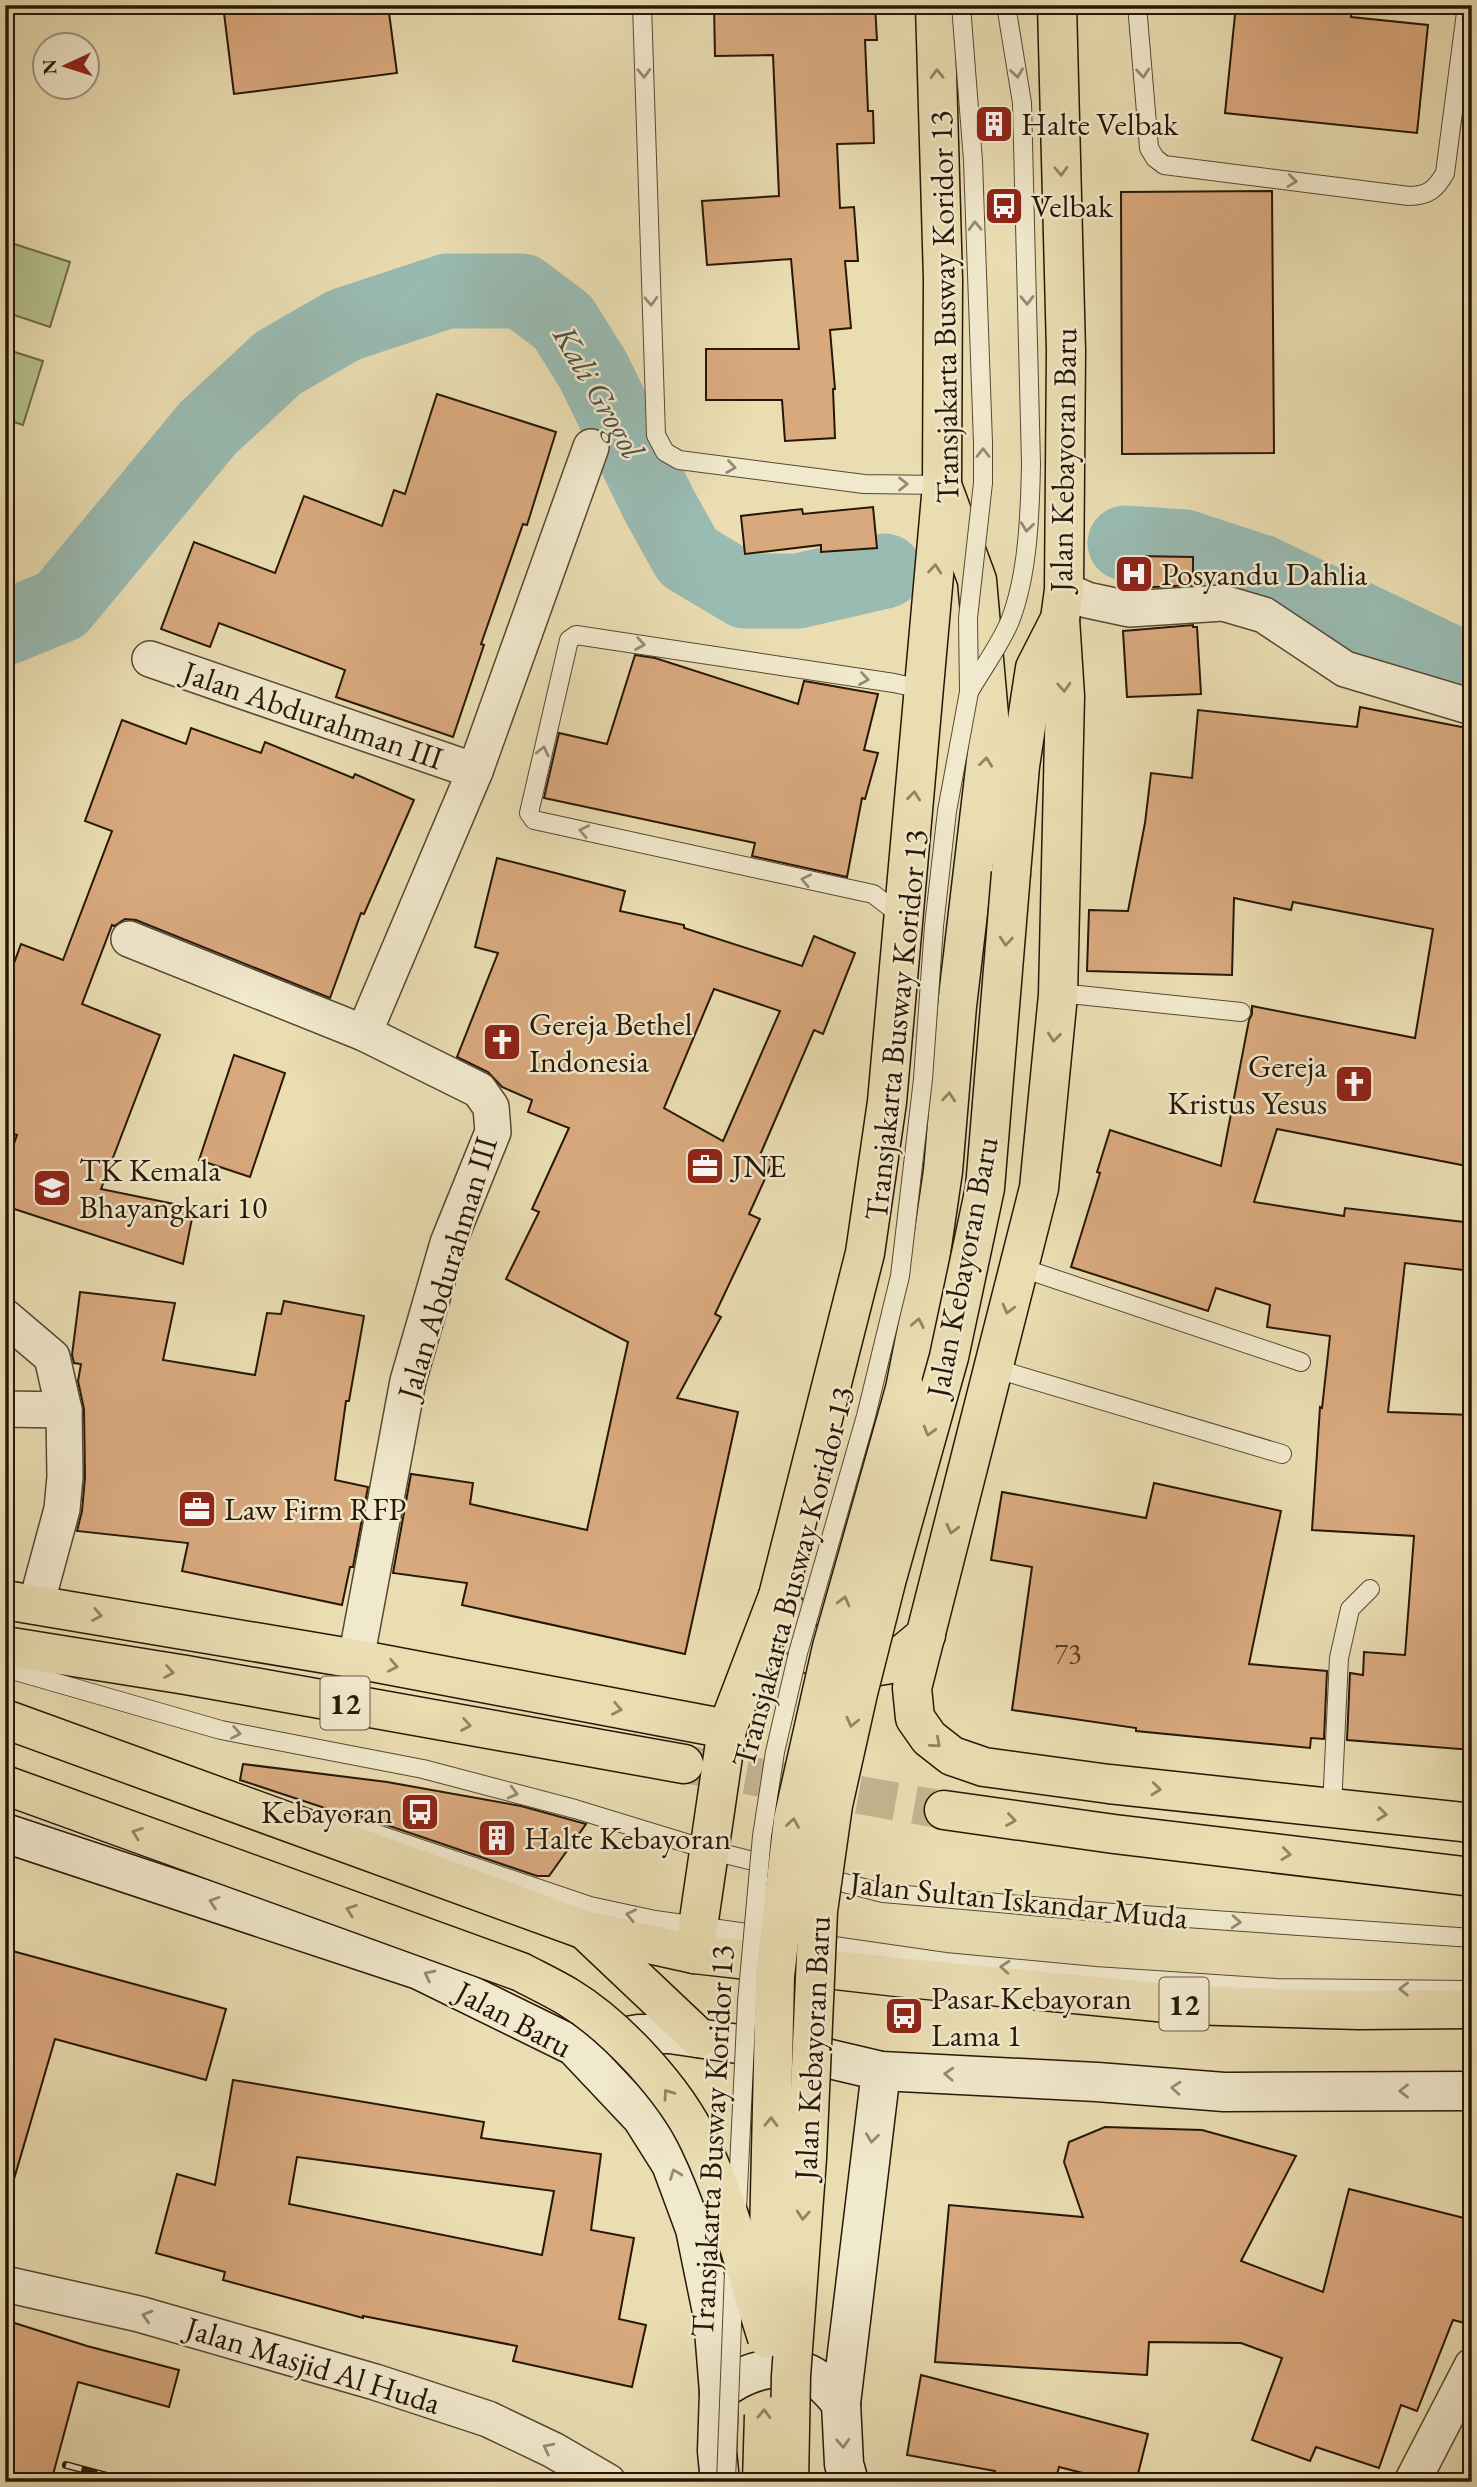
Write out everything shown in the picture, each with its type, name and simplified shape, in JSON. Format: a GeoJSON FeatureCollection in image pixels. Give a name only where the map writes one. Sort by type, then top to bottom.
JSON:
{"type":"FeatureCollection","features":[{"type":"Feature","properties":{"kind":"main road","name":"Jalan Kebayoran Baru"},"geometry":{"type":"LineString","coordinates":[[762,2482],[775,1976],[793,1820],[835,1634],[905,1390],[928,1273],[943,1171],[957,1006],[990,727],[976,580],[942,485],[943,266],[935,5]]}},
{"type":"Feature","properties":{"kind":"main road","name":"Jalan Kebayoran Baru"},"geometry":{"type":"LineString","coordinates":[[789,2482],[791,2376],[807,2158],[820,1898],[833,1805],[886,1582],[949,1357],[985,1188],[1020,766],[1035,668],[1062,604],[1066,351],[1057,5]]}},
{"type":"Feature","properties":{"kind":"main road"},"geometry":{"type":"LineString","coordinates":[[696,1941],[727,1729],[778,1596],[865,1253],[887,1102],[942,485]]}},
{"type":"Feature","properties":{"kind":"main road"},"geometry":{"type":"LineString","coordinates":[[1062,604],[1065,696],[1058,995],[1039,1188],[912,1688],[915,1718],[929,1738],[952,1756],[984,1767],[1109,1784],[1472,1823]]}},
{"type":"Feature","properties":{"kind":"main road"},"geometry":{"type":"LineString","coordinates":[[778,1596],[810,1654],[848,1671],[891,1664],[926,1635]]}},
{"type":"Feature","properties":{"kind":"main road"},"geometry":{"type":"LineString","coordinates":[[21,1602],[356,1659],[727,1729]]}},
{"type":"Feature","properties":{"kind":"main road","name":"12"},"geometry":{"type":"LineString","coordinates":[[5,1646],[186,1675],[684,1764]]}},
{"type":"Feature","properties":{"kind":"main road","name":"12"},"geometry":{"type":"LineString","coordinates":[[5,1719],[586,1930],[696,1941],[898,1978],[1188,2005],[1359,2010],[1472,2009]]}},
{"type":"Feature","properties":{"kind":"main road"},"geometry":{"type":"LineString","coordinates":[[5,1785],[521,1972],[569,1998],[614,2033],[650,2067],[699,2140],[724,2203],[767,2338]]}},
{"type":"Feature","properties":{"kind":"main road"},"geometry":{"type":"LineString","coordinates":[[944,1810],[1114,1834],[1472,1877]]}},
{"type":"Feature","properties":{"kind":"main road","name":"Jalan Baru"},"geometry":{"type":"LineString","coordinates":[[5,1833],[419,1970],[573,2046],[642,2118],[671,2164],[695,2229],[713,2317],[719,2392],[716,2451],[720,2482]]}},
{"type":"Feature","properties":{"kind":"main road"},"geometry":{"type":"LineString","coordinates":[[586,1930],[699,2038]]}},
{"type":"Feature","properties":{"kind":"main road"},"geometry":{"type":"LineString","coordinates":[[573,2046],[639,2034],[670,2034],[813,2054],[881,2071],[1097,2082],[1224,2092],[1472,2091]]}},
{"type":"Feature","properties":{"kind":"main road"},"geometry":{"type":"LineString","coordinates":[[849,2482],[844,2464],[841,2403],[881,2071]]}},
{"type":"Feature","properties":{"kind":"main road"},"geometry":{"type":"LineString","coordinates":[[719,2392],[754,2371],[799,2371],[816,2378],[841,2403]]}},
{"type":"Feature","properties":{"kind":"street","name":"Jalan Abdurahman III"},"geometry":{"type":"LineString","coordinates":[[364,1033],[475,771],[591,447]]}},
{"type":"Feature","properties":{"kind":"street"},"geometry":{"type":"LineString","coordinates":[[1062,604],[1087,600],[1129,609],[1223,603],[1264,615],[1345,669],[1472,707]]}},
{"type":"Feature","properties":{"kind":"street","name":"Jalan Abdurahman III"},"geometry":{"type":"LineString","coordinates":[[150,659],[475,771]]}},
{"type":"Feature","properties":{"kind":"street","name":"Jalan Abdurahman III"},"geometry":{"type":"LineString","coordinates":[[129,939],[364,1033],[479,1090],[491,1107],[493,1132],[448,1243],[408,1381],[356,1659]]}},
{"type":"Feature","properties":{"kind":"street"},"geometry":{"type":"LineString","coordinates":[[5,1317],[52,1357],[64,1410],[65,1477],[62,1508],[21,1602]]}},
{"type":"Feature","properties":{"kind":"street"},"geometry":{"type":"LineString","coordinates":[[5,1409],[64,1410]]}},
{"type":"Feature","properties":{"kind":"street","name":"Jalan Masjid Al Huda"},"geometry":{"type":"LineString","coordinates":[[5,2284],[139,2314],[476,2414],[553,2450],[608,2482]]}},
{"type":"Feature","properties":{"kind":"street"},"geometry":{"type":"LineString","coordinates":[[1412,2482],[1472,2366]]}},
{"type":"Feature","properties":{"kind":"lane"},"geometry":{"type":"LineString","coordinates":[[642,5],[656,435],[665,453],[679,460],[863,484],[942,485]]}},
{"type":"Feature","properties":{"kind":"lane","name":"Transjakarta Busway Koridor 13"},"geometry":{"type":"LineString","coordinates":[[726,2482],[747,2003],[762,1836],[775,1752],[798,1653],[866,1416],[900,1276],[923,1079],[934,926],[947,811],[968,692],[968,618],[983,484],[983,443],[973,161],[961,5]]}},
{"type":"Feature","properties":{"kind":"lane","name":"Transjakarta Busway Koridor 13"},"geometry":{"type":"LineString","coordinates":[[968,692],[1009,624],[1018,596],[1030,505],[1022,103],[1006,5]]}},
{"type":"Feature","properties":{"kind":"lane"},"geometry":{"type":"LineString","coordinates":[[1137,5],[1149,148],[1155,158],[1164,165],[1409,196],[1421,196],[1436,188],[1445,173],[1467,5]]}},
{"type":"Feature","properties":{"kind":"lane"},"geometry":{"type":"LineString","coordinates":[[903,917],[873,894],[534,820],[529,813],[569,640],[576,635],[894,683],[912,687],[924,694]]}},
{"type":"Feature","properties":{"kind":"lane"},"geometry":{"type":"LineString","coordinates":[[1058,995],[1241,1012]]}},
{"type":"Feature","properties":{"kind":"lane"},"geometry":{"type":"LineString","coordinates":[[1019,1268],[1301,1362]]}},
{"type":"Feature","properties":{"kind":"lane"},"geometry":{"type":"LineString","coordinates":[[993,1368],[1282,1454]]}},
{"type":"Feature","properties":{"kind":"lane"},"geometry":{"type":"LineString","coordinates":[[1332,1808],[1339,1658],[1350,1609],[1370,1589]]}},
{"type":"Feature","properties":{"kind":"lane","name":"Jalan Sultan Iskandar Muda"},"geometry":{"type":"LineString","coordinates":[[5,1668],[221,1730],[423,1769],[575,1809],[709,1850],[883,1893],[1100,1912],[1472,1938]]}},
{"type":"Feature","properties":{"kind":"lane"},"geometry":{"type":"LineString","coordinates":[[5,1706],[316,1814]]}},
{"type":"Feature","properties":{"kind":"lane"},"geometry":{"type":"LineString","coordinates":[[341,1822],[696,1941],[1095,1976],[1276,1988],[1472,1990]]}},
{"type":"Feature","properties":{"kind":"green space"},"geometry":{"type":"Polygon","coordinates":[[[5,241],[70,262],[50,327],[5,312],[5,241]]]}},
{"type":"Feature","properties":{"kind":"green space"},"geometry":{"type":"Polygon","coordinates":[[[5,349],[43,361],[23,425],[5,419],[5,349]]]}},
{"type":"Feature","properties":{"kind":"building"},"geometry":{"type":"Polygon","coordinates":[[[223,5],[388,5],[397,73],[234,94],[223,5]]]}},
{"type":"Feature","properties":{"kind":"building"},"geometry":{"type":"Polygon","coordinates":[[[714,5],[875,5],[877,40],[865,40],[868,111],[873,111],[874,143],[837,144],[840,208],[854,207],[858,261],[845,261],[851,328],[830,330],[835,389],[835,438],[785,441],[782,400],[706,400],[706,349],[799,349],[791,259],[707,265],[702,201],[779,196],[773,55],[715,56],[714,5]]]}},
{"type":"Feature","properties":{"kind":"building"},"geometry":{"type":"Polygon","coordinates":[[[1236,5],[1352,5],[1351,17],[1428,25],[1417,133],[1225,113],[1236,5]]]}},
{"type":"Feature","properties":{"kind":"building"},"geometry":{"type":"Polygon","coordinates":[[[1272,191],[1274,453],[1122,454],[1121,192],[1272,191]]]}},
{"type":"Feature","properties":{"kind":"building"},"geometry":{"type":"Polygon","coordinates":[[[437,394],[556,432],[527,525],[523,524],[481,644],[484,645],[453,737],[336,697],[345,670],[219,623],[210,647],[161,629],[194,542],[275,573],[304,496],[382,526],[394,490],[405,494],[437,394]]]}},
{"type":"Feature","properties":{"kind":"building"},"geometry":{"type":"Polygon","coordinates":[[[873,507],[877,548],[821,552],[821,545],[745,554],[741,516],[802,509],[803,514],[873,507]]]}},
{"type":"Feature","properties":{"kind":"building"},"geometry":{"type":"Polygon","coordinates":[[[1136,556],[1193,557],[1193,585],[1136,588],[1136,556]]]}},
{"type":"Feature","properties":{"kind":"building"},"geometry":{"type":"Polygon","coordinates":[[[1193,625],[1197,627],[1201,694],[1127,697],[1123,631],[1193,625]]]}},
{"type":"Feature","properties":{"kind":"building"},"geometry":{"type":"Polygon","coordinates":[[[635,655],[655,658],[798,704],[804,681],[878,694],[864,750],[878,753],[865,799],[862,798],[847,877],[752,856],[755,843],[544,798],[559,733],[607,744],[635,655]]]}},
{"type":"Feature","properties":{"kind":"building"},"geometry":{"type":"Polygon","coordinates":[[[1360,707],[1472,729],[1472,1167],[1277,1129],[1254,1202],[1344,1216],[1345,1208],[1472,1223],[1472,1271],[1405,1263],[1388,1412],[1472,1415],[1472,1750],[1347,1740],[1350,1673],[1363,1675],[1364,1652],[1405,1655],[1414,1536],[1312,1530],[1320,1407],[1322,1408],[1330,1336],[1267,1327],[1270,1305],[1216,1288],[1208,1311],[1071,1267],[1100,1173],[1097,1172],[1110,1130],[1221,1166],[1252,1006],[1415,1038],[1433,929],[1293,902],[1291,910],[1234,898],[1232,975],[1087,971],[1089,910],[1128,911],[1145,823],[1151,773],[1192,778],[1198,710],[1357,727],[1360,707]]]}},
{"type":"Feature","properties":{"kind":"building"},"geometry":{"type":"Polygon","coordinates":[[[122,720],[186,744],[191,728],[261,753],[265,742],[353,778],[355,774],[414,800],[364,914],[361,913],[330,998],[136,920],[125,919],[112,925],[82,1004],[160,1035],[101,1189],[194,1208],[183,1264],[5,1206],[5,1170],[17,1135],[5,1131],[5,988],[21,944],[63,960],[112,831],[85,821],[122,720]]]}},
{"type":"Feature","properties":{"kind":"building"},"geometry":{"type":"Polygon","coordinates":[[[497,858],[625,891],[620,911],[684,925],[684,928],[802,966],[814,936],[855,953],[823,1034],[814,1030],[760,1155],[773,1161],[749,1214],[760,1219],[715,1314],[721,1317],[677,1398],[738,1412],[685,1654],[462,1605],[467,1583],[393,1573],[411,1474],[473,1483],[470,1504],[587,1530],[628,1342],[506,1279],[539,1212],[532,1209],[569,1128],[528,1112],[532,1100],[502,1087],[488,1072],[457,1057],[498,953],[475,947],[497,858]],[[714,989],[664,1108],[723,1141],[780,1011],[714,989]]]}},
{"type":"Feature","properties":{"kind":"building"},"geometry":{"type":"Polygon","coordinates":[[[234,1055],[285,1073],[250,1177],[199,1160],[234,1055]]]}},
{"type":"Feature","properties":{"kind":"building"},"geometry":{"type":"Polygon","coordinates":[[[80,1292],[175,1303],[163,1360],[255,1375],[267,1313],[281,1314],[284,1301],[364,1316],[349,1401],[346,1401],[335,1480],[368,1487],[353,1567],[350,1567],[342,1605],[182,1571],[188,1543],[77,1531],[85,1477],[84,1409],[78,1381],[81,1364],[74,1363],[72,1355],[80,1292]]]}},
{"type":"Feature","properties":{"kind":"building"},"geometry":{"type":"Polygon","coordinates":[[[1154,1483],[1281,1511],[1249,1664],[1327,1671],[1324,1739],[1311,1738],[1310,1748],[1136,1731],[1136,1728],[1012,1710],[1032,1567],[991,1560],[1002,1492],[1146,1518],[1154,1483]]]}},
{"type":"Feature","properties":{"kind":"building","name":"Halte Kebayoran"},"geometry":{"type":"Polygon","coordinates":[[[243,1764],[387,1782],[521,1806],[586,1824],[549,1876],[537,1876],[360,1816],[352,1817],[240,1780],[243,1764]]]}},
{"type":"Feature","properties":{"kind":"building"},"geometry":{"type":"Polygon","coordinates":[[[5,1949],[226,2009],[206,2080],[55,2039],[14,2179],[5,2177],[5,1949]]]}},
{"type":"Feature","properties":{"kind":"building"},"geometry":{"type":"Polygon","coordinates":[[[233,2080],[484,2122],[481,2138],[601,2154],[591,2230],[634,2238],[619,2319],[646,2325],[632,2387],[513,2361],[517,2346],[363,2318],[223,2280],[225,2272],[156,2253],[177,2174],[215,2185],[233,2080]],[[297,2157],[289,2204],[542,2255],[554,2191],[297,2157]]]}},
{"type":"Feature","properties":{"kind":"building"},"geometry":{"type":"Polygon","coordinates":[[[1105,2127],[1202,2130],[1296,2156],[1241,2261],[1323,2292],[1349,2189],[1472,2220],[1472,2325],[1453,2320],[1417,2411],[1401,2405],[1379,2468],[1316,2447],[1310,2461],[1252,2440],[1282,2358],[1241,2343],[1149,2342],[1147,2375],[935,2362],[949,2205],[1083,2217],[1064,2162],[1069,2142],[1105,2127]]]}},
{"type":"Feature","properties":{"kind":"building"},"geometry":{"type":"Polygon","coordinates":[[[5,2320],[87,2346],[179,2370],[169,2407],[78,2382],[51,2482],[5,2482],[5,2320]]]}},
{"type":"Feature","properties":{"kind":"building"},"geometry":{"type":"Polygon","coordinates":[[[921,2375],[1148,2434],[1136,2482],[1118,2482],[1059,2467],[1055,2482],[992,2482],[995,2471],[907,2455],[921,2375]]]}},
{"type":"Feature","properties":{"kind":"waterway","name":"Kali Grogol"},"geometry":{"type":"LineString","coordinates":[[5,628],[61,605],[208,428],[278,363],[344,325],[447,291],[522,291],[563,322],[593,370],[659,505],[688,557],[745,591],[798,591],[885,571]]}},
{"type":"Feature","properties":{"kind":"waterway","name":"Kali Grogol"},"geometry":{"type":"LineString","coordinates":[[1125,543],[1184,547],[1261,572],[1449,662],[1472,667]]}},
{"type":"Feature","properties":{"kind":"tunnel"},"geometry":{"type":"LineString","coordinates":[[690,1765],[944,1810]]}},
{"type":"Feature","properties":{"kind":"railway"},"geometry":{"type":"LineString","coordinates":[[66,2465],[130,2482]]}},
{"type":"Feature","properties":{"kind":"place","name":"Halte Velbak"},"geometry":{"type":"Point","coordinates":[994,124]}},
{"type":"Feature","properties":{"kind":"place","name":"Velbak"},"geometry":{"type":"Point","coordinates":[1004,206]}},
{"type":"Feature","properties":{"kind":"place","name":"Posyandu Dahlia"},"geometry":{"type":"Point","coordinates":[1134,574]}},
{"type":"Feature","properties":{"kind":"place","name":"Gereja Bethel Indonesia"},"geometry":{"type":"Point","coordinates":[502,1042]}},
{"type":"Feature","properties":{"kind":"place","name":"Gereja Kristus Yesus"},"geometry":{"type":"Point","coordinates":[1354,1084]}},
{"type":"Feature","properties":{"kind":"place","name":"JNE"},"geometry":{"type":"Point","coordinates":[705,1166]}},
{"type":"Feature","properties":{"kind":"place","name":"TK Kemala Bhayangkari 10"},"geometry":{"type":"Point","coordinates":[52,1188]}},
{"type":"Feature","properties":{"kind":"place","name":"Law Firm RFP"},"geometry":{"type":"Point","coordinates":[197,1509]}},
{"type":"Feature","properties":{"kind":"place","name":"Kebayoran"},"geometry":{"type":"Point","coordinates":[420,1812]}},
{"type":"Feature","properties":{"kind":"place","name":"Halte Kebayoran"},"geometry":{"type":"Point","coordinates":[497,1838]}},
{"type":"Feature","properties":{"kind":"place","name":"Pasar Kebayoran Lama 1"},"geometry":{"type":"Point","coordinates":[904,2016]}}]}
